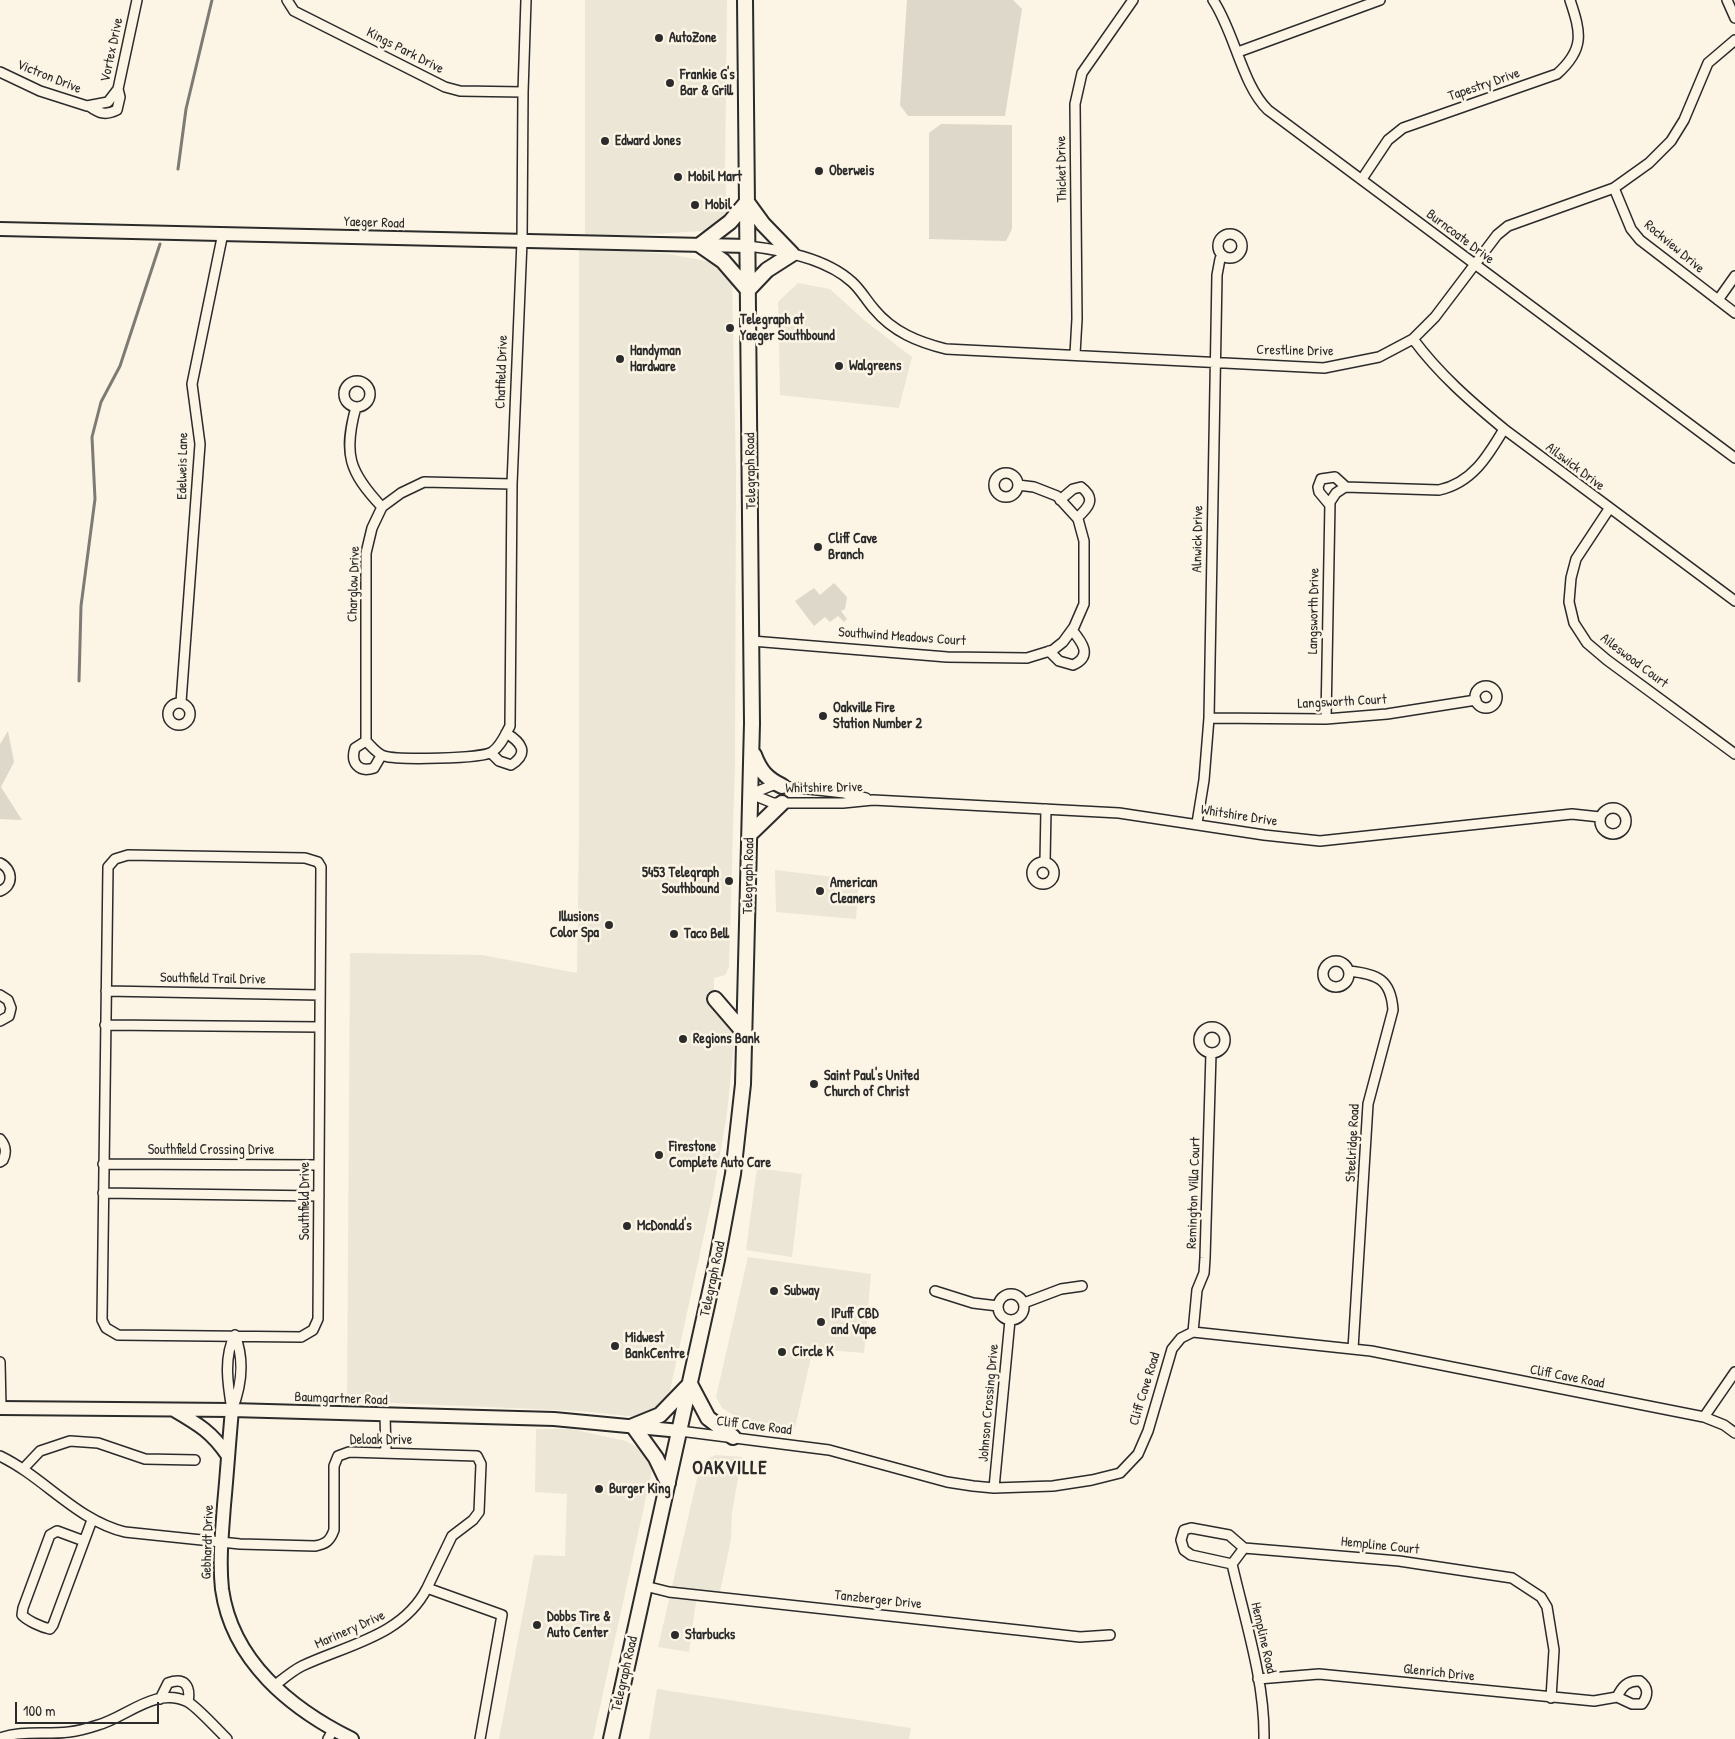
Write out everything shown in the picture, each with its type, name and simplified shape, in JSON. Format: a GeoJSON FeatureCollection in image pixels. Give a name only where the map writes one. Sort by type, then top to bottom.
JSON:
{"type":"FeatureCollection","features":[{"type":"Feature","properties":{"kind":"main road","name":"Telegraph Road"},"geometry":{"type":"LineString","coordinates":[[611,1739],[716,1270],[733,1174],[743,1084],[752,794],[745,0]]}},
{"type":"Feature","properties":{"kind":"main road"},"geometry":{"type":"LineString","coordinates":[[747,202],[763,224],[792,254],[767,270],[748,290],[723,261],[700,245],[730,222],[747,202]]}},
{"type":"Feature","properties":{"kind":"main road"},"geometry":{"type":"LineString","coordinates":[[752,750],[760,770],[771,781],[782,786]]}},
{"type":"Feature","properties":{"kind":"main road"},"geometry":{"type":"LineString","coordinates":[[750,834],[782,803]]}},
{"type":"Feature","properties":{"kind":"main road"},"geometry":{"type":"LineString","coordinates":[[715,999],[746,1035]]}},
{"type":"Feature","properties":{"kind":"main road"},"geometry":{"type":"LineString","coordinates":[[668,1483],[656,1458],[632,1426],[660,1415],[690,1384],[708,1418],[733,1437]]}},
{"type":"Feature","properties":{"kind":"main road"},"geometry":{"type":"LineString","coordinates":[[615,1722],[624,1739]]}},
{"type":"Feature","properties":{"kind":"street","name":"Vortex Drive"},"geometry":{"type":"LineString","coordinates":[[108,102],[118,89],[137,0]]}},
{"type":"Feature","properties":{"kind":"street","name":"Kings Park Drive"},"geometry":{"type":"LineString","coordinates":[[287,0],[294,11],[445,87],[460,91],[523,92]]}},
{"type":"Feature","properties":{"kind":"street","name":"Chatfield Drive"},"geometry":{"type":"LineString","coordinates":[[491,753],[501,743],[510,726],[512,484],[522,241],[526,0]]}},
{"type":"Feature","properties":{"kind":"street","name":"Thicket Drive"},"geometry":{"type":"LineString","coordinates":[[1075,354],[1077,319],[1075,104],[1082,73],[1133,0]]}},
{"type":"Feature","properties":{"kind":"street","name":"Burncoate Drive"},"geometry":{"type":"LineString","coordinates":[[1214,0],[1228,25],[1259,101],[1474,265],[1735,458]]}},
{"type":"Feature","properties":{"kind":"street"},"geometry":{"type":"LineString","coordinates":[[1238,52],[1380,0]]}},
{"type":"Feature","properties":{"kind":"street","name":"Tapestry Drive"},"geometry":{"type":"LineString","coordinates":[[1362,179],[1388,140],[1403,128],[1556,74],[1569,63],[1576,52],[1579,35],[1570,0]]}},
{"type":"Feature","properties":{"kind":"street"},"geometry":{"type":"LineString","coordinates":[[1727,0],[1735,18]]}},
{"type":"Feature","properties":{"kind":"street","name":"Crestline Drive"},"geometry":{"type":"LineString","coordinates":[[748,246],[772,248],[839,272],[859,289],[884,320],[903,334],[927,344],[946,349],[1324,368],[1379,357],[1413,339],[1435,317],[1496,235],[1508,226],[1614,188],[1649,163],[1671,141],[1696,95],[1708,63],[1735,40]]}},
{"type":"Feature","properties":{"kind":"street","name":"Victron Drive"},"geometry":{"type":"LineString","coordinates":[[0,72],[40,91],[88,106],[98,113],[109,114],[117,110],[120,98],[118,89]]}},
{"type":"Feature","properties":{"kind":"street","name":"Victron Drive"},"geometry":{"type":"LineString","coordinates":[[88,106],[108,102]]}},
{"type":"Feature","properties":{"kind":"street","name":"Rockview Drive"},"geometry":{"type":"LineString","coordinates":[[1614,188],[1631,229],[1640,240],[1735,313]]}},
{"type":"Feature","properties":{"kind":"street","name":"Yaeger Road"},"geometry":{"type":"LineString","coordinates":[[0,229],[748,246]]}},
{"type":"Feature","properties":{"kind":"street","name":"Edelweis Lane"},"geometry":{"type":"LineString","coordinates":[[181,702],[200,444],[192,384],[223,233]]}},
{"type":"Feature","properties":{"kind":"street","name":"Alnwick Drive"},"geometry":{"type":"LineString","coordinates":[[1197,823],[1204,780],[1208,718],[1217,275],[1220,260],[1223,256]]}},
{"type":"Feature","properties":{"kind":"street"},"geometry":{"type":"LineString","coordinates":[[1718,300],[1735,276]]}},
{"type":"Feature","properties":{"kind":"street","name":"Ailswick Drive"},"geometry":{"type":"LineString","coordinates":[[1413,339],[1433,366],[1467,399],[1504,430],[1735,601]]}},
{"type":"Feature","properties":{"kind":"street"},"geometry":{"type":"LineString","coordinates":[[356,407],[351,427],[349,450],[355,473],[382,507]]}},
{"type":"Feature","properties":{"kind":"street","name":"Langsworth Drive"},"geometry":{"type":"LineString","coordinates":[[1326,719],[1329,504],[1319,492],[1318,487],[1321,479],[1335,477],[1346,487],[1440,490],[1453,487],[1466,479],[1487,458],[1504,430]]}},
{"type":"Feature","properties":{"kind":"street","name":"Charglow Drive"},"geometry":{"type":"LineString","coordinates":[[366,741],[366,553],[372,528],[382,507],[401,493],[424,482],[512,484]]}},
{"type":"Feature","properties":{"kind":"street","name":"Southwind Meadows Court"},"geometry":{"type":"LineString","coordinates":[[752,641],[861,648],[938,656],[1026,658],[1050,651],[1063,642],[1072,630],[1084,604],[1084,541],[1077,518],[1060,500],[1034,487],[1018,485]]}},
{"type":"Feature","properties":{"kind":"street"},"geometry":{"type":"LineString","coordinates":[[1060,500],[1073,489],[1081,487],[1088,492],[1091,500],[1088,508],[1077,518]]}},
{"type":"Feature","properties":{"kind":"street"},"geometry":{"type":"LineString","coordinates":[[1329,504],[1336,493],[1346,487]]}},
{"type":"Feature","properties":{"kind":"street","name":"Aileswood Court"},"geometry":{"type":"LineString","coordinates":[[1609,509],[1576,560],[1571,578],[1570,602],[1574,623],[1586,643],[1735,754]]}},
{"type":"Feature","properties":{"kind":"street"},"geometry":{"type":"LineString","coordinates":[[1050,651],[1059,661],[1073,665],[1081,661],[1084,655],[1084,646],[1072,630]]}},
{"type":"Feature","properties":{"kind":"street","name":"Langsworth Court"},"geometry":{"type":"LineString","coordinates":[[1208,718],[1326,719],[1387,714],[1476,700]]}},
{"type":"Feature","properties":{"kind":"street"},"geometry":{"type":"LineString","coordinates":[[381,756],[374,768],[364,770],[358,768],[352,760],[355,748],[366,741],[381,756],[451,758],[491,753],[499,761],[512,766],[520,760],[522,751],[520,743],[506,733]]}},
{"type":"Feature","properties":{"kind":"street","name":"Whitshire Drive"},"geometry":{"type":"LineString","coordinates":[[752,794],[773,785],[844,793],[873,800]]}},
{"type":"Feature","properties":{"kind":"street","name":"Whitshire Drive"},"geometry":{"type":"LineString","coordinates":[[752,794],[772,803],[843,804],[873,800],[1120,813],[1197,823],[1264,835],[1320,841],[1572,814],[1600,817]]}},
{"type":"Feature","properties":{"kind":"street"},"geometry":{"type":"LineString","coordinates":[[1045,862],[1046,809]]}},
{"type":"Feature","properties":{"kind":"street","name":"Southfield Drive"},"geometry":{"type":"LineString","coordinates":[[128,855],[305,858],[318,862],[322,873],[319,1196],[316,1325],[308,1335],[301,1337],[118,1335],[106,1328],[101,1311],[106,991],[108,867],[115,859],[128,855]]}},
{"type":"Feature","properties":{"kind":"street"},"geometry":{"type":"LineString","coordinates":[[0,863],[8,868],[11,877],[7,887],[0,891]]}},
{"type":"Feature","properties":{"kind":"street","name":"Steelridge Road"},"geometry":{"type":"LineString","coordinates":[[1348,971],[1376,975],[1386,983],[1392,996],[1393,1010],[1368,1104],[1353,1349]]}},
{"type":"Feature","properties":{"kind":"street","name":"Southfield Trail Drive"},"geometry":{"type":"LineString","coordinates":[[106,991],[320,995]]}},
{"type":"Feature","properties":{"kind":"street"},"geometry":{"type":"LineString","coordinates":[[0,995],[8,1000],[11,1008],[9,1016],[0,1021]]}},
{"type":"Feature","properties":{"kind":"street"},"geometry":{"type":"LineString","coordinates":[[105,1025],[320,1028]]}},
{"type":"Feature","properties":{"kind":"street","name":"Remington Villa Court"},"geometry":{"type":"LineString","coordinates":[[1193,1332],[1197,1290],[1204,1273],[1205,1258],[1211,1053]]}},
{"type":"Feature","properties":{"kind":"street"},"geometry":{"type":"LineString","coordinates":[[0,1139],[5,1144],[6,1154],[0,1162]]}},
{"type":"Feature","properties":{"kind":"street","name":"Southfield Crossing Drive"},"geometry":{"type":"LineString","coordinates":[[103,1164],[318,1164]]}},
{"type":"Feature","properties":{"kind":"street"},"geometry":{"type":"LineString","coordinates":[[104,1193],[319,1196]]}},
{"type":"Feature","properties":{"kind":"street"},"geometry":{"type":"LineString","coordinates":[[1024,1303],[1061,1289],[1082,1286]]}},
{"type":"Feature","properties":{"kind":"street"},"geometry":{"type":"LineString","coordinates":[[935,1291],[973,1303],[998,1306]]}},
{"type":"Feature","properties":{"kind":"street"},"geometry":{"type":"LineString","coordinates":[[1007,1294],[1018,1295],[1024,1303],[1023,1313],[1020,1317],[1010,1320],[1001,1316],[998,1306],[1007,1294]]}},
{"type":"Feature","properties":{"kind":"street","name":"Johnson Crossing Drive"},"geometry":{"type":"LineString","coordinates":[[994,1488],[1010,1320]]}},
{"type":"Feature","properties":{"kind":"street","name":"Cliff Cave Road"},"geometry":{"type":"LineString","coordinates":[[680,1431],[850,1454],[947,1482],[994,1488],[1052,1486],[1092,1480],[1120,1473],[1138,1454],[1148,1431],[1172,1349],[1181,1338],[1193,1332],[1353,1349],[1704,1417],[1724,1425],[1735,1433]]}},
{"type":"Feature","properties":{"kind":"street"},"geometry":{"type":"LineString","coordinates":[[232,1410],[241,1387],[241,1353],[235,1335]]}},
{"type":"Feature","properties":{"kind":"street"},"geometry":{"type":"LineString","coordinates":[[0,1362],[1,1408]]}},
{"type":"Feature","properties":{"kind":"street"},"geometry":{"type":"LineString","coordinates":[[1704,1417],[1735,1372]]}},
{"type":"Feature","properties":{"kind":"street","name":"Baumgartner Road"},"geometry":{"type":"LineString","coordinates":[[1,1408],[232,1410],[554,1419],[680,1431]]}},
{"type":"Feature","properties":{"kind":"street"},"geometry":{"type":"LineString","coordinates":[[173,1410],[205,1428],[218,1440],[228,1456]]}},
{"type":"Feature","properties":{"kind":"street","name":"Gebhardt Drive"},"geometry":{"type":"LineString","coordinates":[[232,1410],[221,1541],[221,1575],[227,1610],[250,1658],[274,1686],[331,1734],[352,1739]]}},
{"type":"Feature","properties":{"kind":"street"},"geometry":{"type":"LineString","coordinates":[[385,1415],[386,1453]]}},
{"type":"Feature","properties":{"kind":"street"},"geometry":{"type":"LineString","coordinates":[[23,1469],[40,1450],[70,1441],[98,1443],[146,1459],[195,1460]]}},
{"type":"Feature","properties":{"kind":"street","name":"Deloak Drive"},"geometry":{"type":"LineString","coordinates":[[0,1456],[23,1469],[92,1520],[125,1532],[221,1541],[315,1546],[325,1544],[331,1538],[334,1530],[334,1473],[338,1456],[349,1452],[474,1455],[480,1460],[479,1512],[473,1520],[452,1536],[427,1588]]}},
{"type":"Feature","properties":{"kind":"street"},"geometry":{"type":"LineString","coordinates":[[84,1541],[57,1531],[50,1535],[23,1608],[22,1615],[25,1618],[46,1628],[50,1629],[53,1625],[92,1520]]}},
{"type":"Feature","properties":{"kind":"street","name":"Hempline Court"},"geometry":{"type":"LineString","coordinates":[[1232,1564],[1190,1555],[1184,1550],[1181,1540],[1184,1530],[1191,1528],[1229,1535],[1244,1548],[1399,1561],[1512,1578],[1542,1597],[1547,1607],[1554,1650],[1551,1698]]}},
{"type":"Feature","properties":{"kind":"street"},"geometry":{"type":"LineString","coordinates":[[1232,1564],[1244,1548]]}},
{"type":"Feature","properties":{"kind":"street","name":"Hempline Road"},"geometry":{"type":"LineString","coordinates":[[1232,1564],[1258,1679],[1264,1720],[1264,1739]]}},
{"type":"Feature","properties":{"kind":"street","name":"Tanzberger Drive"},"geometry":{"type":"LineString","coordinates":[[645,1586],[668,1592],[1080,1637],[1110,1635]]}},
{"type":"Feature","properties":{"kind":"street"},"geometry":{"type":"LineString","coordinates":[[427,1588],[502,1615],[480,1739]]}},
{"type":"Feature","properties":{"kind":"street","name":"Marinery Drive"},"geometry":{"type":"LineString","coordinates":[[274,1686],[300,1667],[383,1632],[401,1621],[412,1611],[427,1588]]}},
{"type":"Feature","properties":{"kind":"street","name":"Glenrich Drive"},"geometry":{"type":"LineString","coordinates":[[1258,1679],[1318,1674],[1551,1698],[1594,1701],[1617,1697]]}},
{"type":"Feature","properties":{"kind":"street"},"geometry":{"type":"LineString","coordinates":[[160,1699],[168,1683],[181,1681],[187,1684],[190,1689],[188,1702]]}},
{"type":"Feature","properties":{"kind":"street"},"geometry":{"type":"LineString","coordinates":[[0,1738],[24,1734],[70,1732],[100,1725],[124,1715],[147,1701],[168,1698],[188,1702],[227,1739]]}},
{"type":"Feature","properties":{"kind":"shaded area"},"geometry":{"type":"Polygon","coordinates":[[[585,0],[727,0],[725,171],[727,215],[715,229],[585,238],[585,0]]]}},
{"type":"Feature","properties":{"kind":"shaded area"},"geometry":{"type":"Polygon","coordinates":[[[907,0],[1013,0],[1022,9],[1005,116],[908,116],[900,105],[907,0]]]}},
{"type":"Feature","properties":{"kind":"shaded area"},"geometry":{"type":"Polygon","coordinates":[[[941,124],[1012,125],[1012,229],[1006,241],[929,239],[929,133],[941,124]]]}},
{"type":"Feature","properties":{"kind":"shaded area"},"geometry":{"type":"Polygon","coordinates":[[[579,247],[669,254],[706,261],[722,266],[732,280],[736,472],[735,762],[729,967],[725,975],[714,978],[714,1007],[726,1020],[732,1032],[734,1044],[727,1114],[713,1194],[667,1404],[661,1411],[638,1417],[580,1411],[347,1401],[350,953],[482,955],[577,973],[579,833],[579,247]]]}},
{"type":"Feature","properties":{"kind":"shaded area"},"geometry":{"type":"Polygon","coordinates":[[[798,283],[830,289],[864,320],[912,357],[899,408],[780,395],[778,302],[798,283]]]}},
{"type":"Feature","properties":{"kind":"shaded area"},"geometry":{"type":"Polygon","coordinates":[[[834,583],[847,597],[845,609],[841,611],[847,619],[844,622],[838,616],[830,622],[825,617],[814,626],[795,601],[814,588],[820,595],[834,583]]]}},
{"type":"Feature","properties":{"kind":"shaded area"},"geometry":{"type":"Polygon","coordinates":[[[8,731],[14,762],[1,787],[22,820],[0,819],[0,744],[8,731]]]}},
{"type":"Feature","properties":{"kind":"shaded area"},"geometry":{"type":"Polygon","coordinates":[[[775,870],[859,880],[856,919],[776,912],[775,870]]]}},
{"type":"Feature","properties":{"kind":"shaded area"},"geometry":{"type":"Polygon","coordinates":[[[757,1168],[802,1174],[792,1257],[746,1250],[757,1168]]]}},
{"type":"Feature","properties":{"kind":"shaded area"},"geometry":{"type":"Polygon","coordinates":[[[748,1257],[871,1274],[864,1353],[813,1349],[795,1427],[742,1420],[722,1408],[716,1397],[748,1257]]]}},
{"type":"Feature","properties":{"kind":"shaded area"},"geometry":{"type":"Polygon","coordinates":[[[536,1429],[571,1429],[626,1441],[640,1449],[650,1461],[652,1470],[593,1739],[499,1739],[534,1555],[565,1556],[567,1494],[535,1492],[536,1429]]]}},
{"type":"Feature","properties":{"kind":"shaded area"},"geometry":{"type":"Polygon","coordinates":[[[716,1455],[742,1457],[732,1512],[731,1539],[720,1592],[696,1602],[689,1652],[658,1647],[701,1462],[716,1455]]]}},
{"type":"Feature","properties":{"kind":"shaded area"},"geometry":{"type":"Polygon","coordinates":[[[657,1689],[911,1728],[909,1739],[649,1739],[657,1689]]]}},
{"type":"Feature","properties":{"kind":"waterway"},"geometry":{"type":"LineString","coordinates":[[178,169],[186,109],[212,0]]}},
{"type":"Feature","properties":{"kind":"waterway"},"geometry":{"type":"LineString","coordinates":[[79,681],[81,606],[95,499],[92,437],[101,402],[120,366],[160,244]]}},
{"type":"Feature","properties":{"kind":"place","name":"AutoZone"},"geometry":{"type":"Point","coordinates":[659,38]}},
{"type":"Feature","properties":{"kind":"place","name":"Frankie G's Bar & Grill"},"geometry":{"type":"Point","coordinates":[670,83]}},
{"type":"Feature","properties":{"kind":"place","name":"Edward Jones"},"geometry":{"type":"Point","coordinates":[605,141]}},
{"type":"Feature","properties":{"kind":"place","name":"Oberweis"},"geometry":{"type":"Point","coordinates":[819,171]}},
{"type":"Feature","properties":{"kind":"place","name":"Mobil Mart"},"geometry":{"type":"Point","coordinates":[678,177]}},
{"type":"Feature","properties":{"kind":"place","name":"Mobil"},"geometry":{"type":"Point","coordinates":[695,205]}},
{"type":"Feature","properties":{"kind":"place","name":"Telegraph at Yaeger Southbound"},"geometry":{"type":"Point","coordinates":[730,328]}},
{"type":"Feature","properties":{"kind":"place","name":"Handyman Hardware"},"geometry":{"type":"Point","coordinates":[620,359]}},
{"type":"Feature","properties":{"kind":"place","name":"Walgreens"},"geometry":{"type":"Point","coordinates":[839,366]}},
{"type":"Feature","properties":{"kind":"place","name":"Cliff Cave Branch"},"geometry":{"type":"Point","coordinates":[818,547]}},
{"type":"Feature","properties":{"kind":"place","name":"Oakville Fire Station Number 2"},"geometry":{"type":"Point","coordinates":[823,716]}},
{"type":"Feature","properties":{"kind":"place","name":"5453 Telegraph Southbound"},"geometry":{"type":"Point","coordinates":[729,881]}},
{"type":"Feature","properties":{"kind":"place","name":"American Cleaners"},"geometry":{"type":"Point","coordinates":[820,891]}},
{"type":"Feature","properties":{"kind":"place","name":"Illusions Color Spa"},"geometry":{"type":"Point","coordinates":[609,925]}},
{"type":"Feature","properties":{"kind":"place","name":"Taco Bell"},"geometry":{"type":"Point","coordinates":[674,934]}},
{"type":"Feature","properties":{"kind":"place","name":"Regions Bank"},"geometry":{"type":"Point","coordinates":[683,1039]}},
{"type":"Feature","properties":{"kind":"place","name":"Saint Paul's United Church of Christ"},"geometry":{"type":"Point","coordinates":[814,1084]}},
{"type":"Feature","properties":{"kind":"place","name":"Firestone Complete Auto Care"},"geometry":{"type":"Point","coordinates":[659,1155]}},
{"type":"Feature","properties":{"kind":"place","name":"McDonald's"},"geometry":{"type":"Point","coordinates":[627,1226]}},
{"type":"Feature","properties":{"kind":"place","name":"Subway"},"geometry":{"type":"Point","coordinates":[774,1291]}},
{"type":"Feature","properties":{"kind":"place","name":"IPuff CBD and Vape"},"geometry":{"type":"Point","coordinates":[821,1322]}},
{"type":"Feature","properties":{"kind":"place","name":"Midwest BankCentre"},"geometry":{"type":"Point","coordinates":[615,1346]}},
{"type":"Feature","properties":{"kind":"place","name":"Circle K"},"geometry":{"type":"Point","coordinates":[782,1352]}},
{"type":"Feature","properties":{"kind":"place","name":"Burger King"},"geometry":{"type":"Point","coordinates":[599,1489]}},
{"type":"Feature","properties":{"kind":"place","name":"Dobbs Tire & Auto Center"},"geometry":{"type":"Point","coordinates":[537,1625]}},
{"type":"Feature","properties":{"kind":"place","name":"Starbucks"},"geometry":{"type":"Point","coordinates":[675,1635]}},
{"type":"Feature","properties":{"kind":"district","name":"OAKVILLE"},"geometry":{"type":"Point","coordinates":[730,1469]}}]}
